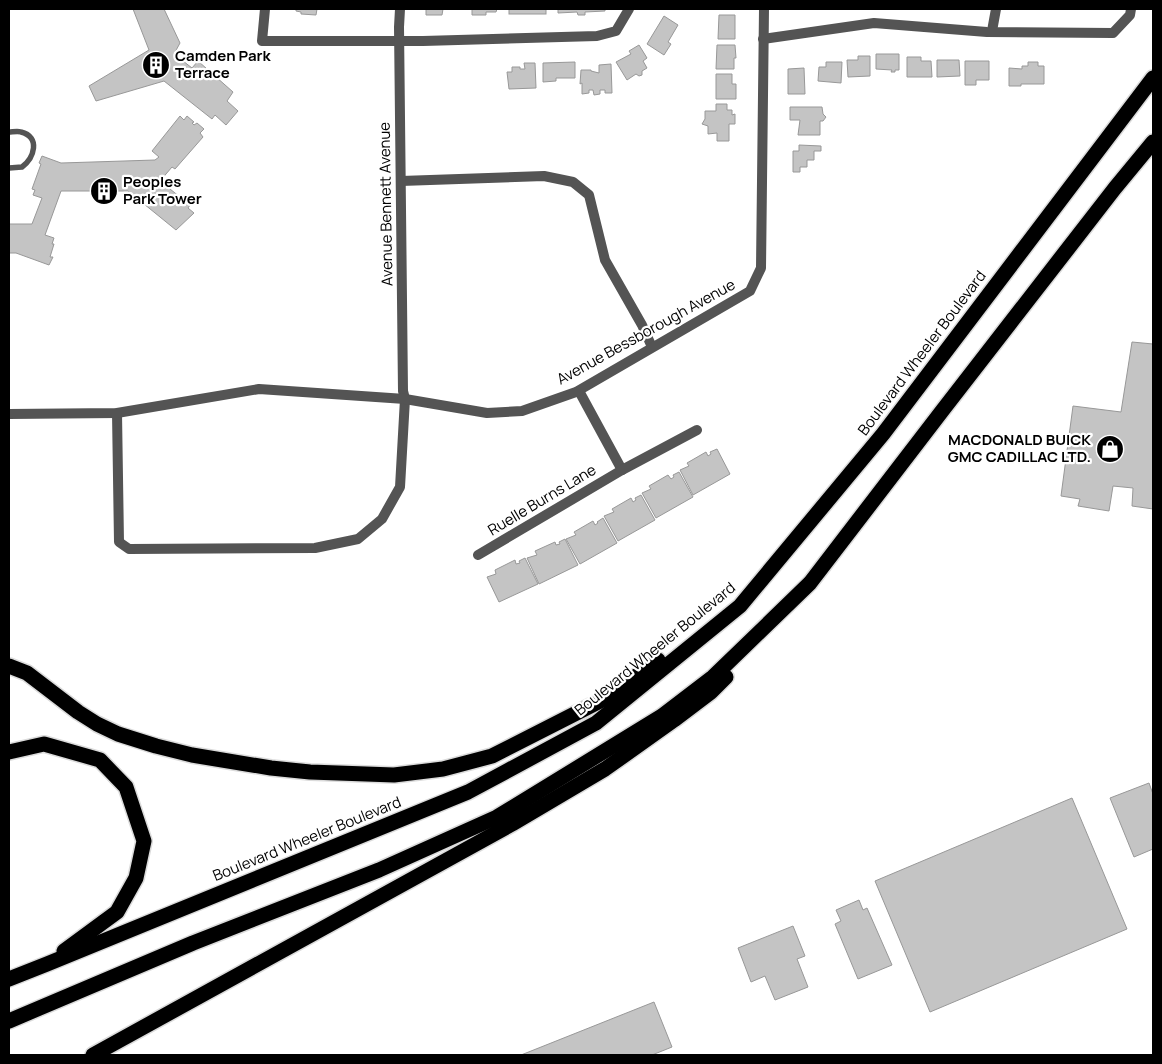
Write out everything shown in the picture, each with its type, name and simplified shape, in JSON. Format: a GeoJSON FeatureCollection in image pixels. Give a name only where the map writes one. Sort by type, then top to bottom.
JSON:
{"type":"FeatureCollection","features":[{"type":"Feature","properties":{"kind":"highway","name":"Boulevard Wheeler Boulevard"},"geometry":{"type":"LineString","coordinates":[[9,978],[468,792],[596,723],[740,606],[883,434],[1153,78]]}},
{"type":"Feature","properties":{"kind":"highway"},"geometry":{"type":"LineString","coordinates":[[93,1055],[512,824],[605,769],[710,692],[775,627],[1115,188],[1153,142]]}},
{"type":"Feature","properties":{"kind":"highway"},"geometry":{"type":"LineString","coordinates":[[9,666],[27,673],[97,724],[118,734],[192,755],[242,764],[310,772],[394,775],[443,769],[492,756],[608,697],[710,622],[769,572]]}},
{"type":"Feature","properties":{"kind":"highway"},"geometry":{"type":"LineString","coordinates":[[9,1021],[184,947],[379,870],[497,817],[662,716],[713,676],[810,583]]}},
{"type":"Feature","properties":{"kind":"highway"},"geometry":{"type":"LineString","coordinates":[[9,752],[44,744],[100,760],[126,787],[144,841],[136,878],[117,912],[47,964]]}},
{"type":"Feature","properties":{"kind":"street"},"geometry":{"type":"LineString","coordinates":[[265,9],[262,41],[422,41],[596,36],[616,31],[629,9]]}},
{"type":"Feature","properties":{"kind":"street","name":"Avenue Bennett Avenue"},"geometry":{"type":"LineString","coordinates":[[117,413],[119,542],[129,550],[315,548],[358,538],[382,519],[400,487],[405,399],[400,9]]}},
{"type":"Feature","properties":{"kind":"street","name":"Avenue Bessborough Avenue"},"geometry":{"type":"LineString","coordinates":[[9,414],[117,413],[259,389],[405,399],[487,413],[522,410],[579,390],[750,291],[760,268],[764,9]]}},
{"type":"Feature","properties":{"kind":"street"},"geometry":{"type":"LineString","coordinates":[[992,31],[996,9]]}},
{"type":"Feature","properties":{"kind":"street"},"geometry":{"type":"LineString","coordinates":[[763,39],[874,22],[992,31],[1113,33],[1130,15],[1131,9]]}},
{"type":"Feature","properties":{"kind":"street"},"geometry":{"type":"LineString","coordinates":[[401,181],[544,176],[573,182],[589,195],[605,260],[642,325],[652,347]]}},
{"type":"Feature","properties":{"kind":"street"},"geometry":{"type":"LineString","coordinates":[[579,390],[622,470]]}},
{"type":"Feature","properties":{"kind":"street","name":"Ruelle Burns Lane"},"geometry":{"type":"LineString","coordinates":[[478,555],[622,470],[696,430]]}},
{"type":"Feature","properties":{"kind":"lane"},"geometry":{"type":"LineString","coordinates":[[9,132],[21,132],[30,138],[34,150],[32,157],[22,167],[9,168]]}},
{"type":"Feature","properties":{"kind":"building","name":"Camden Park Terrace"},"geometry":{"type":"Polygon","coordinates":[[[133,9],[164,9],[180,43],[174,54],[192,68],[198,61],[233,92],[227,101],[238,111],[226,125],[215,115],[212,119],[164,81],[96,101],[89,86],[149,50],[133,9]]]}},
{"type":"Feature","properties":{"kind":"building"},"geometry":{"type":"Polygon","coordinates":[[[296,9],[317,9],[316,15],[301,14],[296,9]]]}},
{"type":"Feature","properties":{"kind":"building"},"geometry":{"type":"Polygon","coordinates":[[[426,9],[443,9],[442,15],[426,15],[426,9]]]}},
{"type":"Feature","properties":{"kind":"building"},"geometry":{"type":"Polygon","coordinates":[[[472,9],[497,9],[496,12],[486,12],[486,15],[472,15],[472,9]]]}},
{"type":"Feature","properties":{"kind":"building"},"geometry":{"type":"Polygon","coordinates":[[[509,9],[546,9],[546,14],[509,14],[509,9]]]}},
{"type":"Feature","properties":{"kind":"building"},"geometry":{"type":"Polygon","coordinates":[[[558,9],[605,9],[605,11],[585,12],[585,15],[578,15],[577,12],[558,13],[558,9]]]}},
{"type":"Feature","properties":{"kind":"building"},"geometry":{"type":"Polygon","coordinates":[[[719,15],[735,15],[735,39],[718,39],[719,15]]]}},
{"type":"Feature","properties":{"kind":"building"},"geometry":{"type":"Polygon","coordinates":[[[664,16],[678,25],[668,42],[671,44],[664,55],[647,44],[664,16]]]}},
{"type":"Feature","properties":{"kind":"building"},"geometry":{"type":"Polygon","coordinates":[[[639,45],[647,58],[643,61],[647,68],[642,71],[642,75],[636,74],[627,80],[616,62],[631,54],[629,51],[639,45]]]}},
{"type":"Feature","properties":{"kind":"building"},"geometry":{"type":"Polygon","coordinates":[[[717,45],[735,45],[736,58],[734,58],[734,69],[716,69],[717,45]]]}},
{"type":"Feature","properties":{"kind":"building"},"geometry":{"type":"Polygon","coordinates":[[[876,54],[899,54],[899,70],[891,72],[892,70],[876,69],[876,54]]]}},
{"type":"Feature","properties":{"kind":"building"},"geometry":{"type":"Polygon","coordinates":[[[858,56],[870,56],[870,76],[848,77],[847,60],[858,60],[858,56]]]}},
{"type":"Feature","properties":{"kind":"building"},"geometry":{"type":"Polygon","coordinates":[[[907,57],[921,57],[921,61],[931,61],[932,77],[907,77],[907,57]]]}},
{"type":"Feature","properties":{"kind":"building"},"geometry":{"type":"Polygon","coordinates":[[[937,60],[959,60],[960,76],[937,77],[937,60]]]}},
{"type":"Feature","properties":{"kind":"building"},"geometry":{"type":"Polygon","coordinates":[[[965,61],[989,61],[989,80],[976,80],[976,85],[965,85],[965,61]]]}},
{"type":"Feature","properties":{"kind":"building"},"geometry":{"type":"Polygon","coordinates":[[[575,62],[575,78],[556,78],[556,81],[543,82],[543,63],[575,62]]]}},
{"type":"Feature","properties":{"kind":"building"},"geometry":{"type":"Polygon","coordinates":[[[826,62],[842,62],[841,83],[818,81],[819,67],[826,67],[826,62]]]}},
{"type":"Feature","properties":{"kind":"building"},"geometry":{"type":"Polygon","coordinates":[[[1028,62],[1038,62],[1038,66],[1044,66],[1044,84],[1009,86],[1009,68],[1022,69],[1022,66],[1028,66],[1028,62]]]}},
{"type":"Feature","properties":{"kind":"building"},"geometry":{"type":"Polygon","coordinates":[[[524,63],[535,63],[536,88],[509,89],[507,72],[512,72],[512,67],[525,69],[524,63]]]}},
{"type":"Feature","properties":{"kind":"building"},"geometry":{"type":"Polygon","coordinates":[[[611,64],[612,93],[605,93],[605,90],[600,90],[600,94],[594,95],[593,90],[589,90],[589,93],[582,94],[582,83],[580,84],[581,70],[591,70],[599,73],[599,65],[611,64]]]}},
{"type":"Feature","properties":{"kind":"building"},"geometry":{"type":"Polygon","coordinates":[[[804,68],[805,94],[788,94],[788,69],[804,68]]]}},
{"type":"Feature","properties":{"kind":"building"},"geometry":{"type":"Polygon","coordinates":[[[716,74],[732,74],[732,84],[736,84],[736,99],[716,99],[716,74]]]}},
{"type":"Feature","properties":{"kind":"building"},"geometry":{"type":"Polygon","coordinates":[[[716,104],[727,104],[727,110],[732,110],[732,115],[735,114],[735,124],[729,124],[729,141],[717,141],[717,133],[708,134],[708,126],[702,124],[705,119],[705,111],[716,111],[716,104]]]}},
{"type":"Feature","properties":{"kind":"building"},"geometry":{"type":"Polygon","coordinates":[[[790,107],[822,107],[823,114],[826,117],[823,121],[820,121],[820,135],[798,135],[800,120],[790,120],[790,107]]]}},
{"type":"Feature","properties":{"kind":"building","name":"Peoples Park Tower"},"geometry":{"type":"Polygon","coordinates":[[[180,116],[184,120],[187,116],[194,122],[192,123],[194,125],[197,123],[204,129],[200,133],[203,137],[175,169],[172,167],[160,181],[190,205],[188,208],[194,213],[176,230],[128,191],[61,191],[45,235],[54,238],[50,257],[53,257],[49,265],[16,253],[9,253],[9,224],[32,224],[42,198],[33,195],[35,190],[32,189],[42,156],[61,163],[155,160],[159,157],[152,151],[180,116]]]}},
{"type":"Feature","properties":{"kind":"building"},"geometry":{"type":"Polygon","coordinates":[[[799,145],[821,146],[821,151],[814,151],[814,160],[807,160],[807,167],[800,167],[800,172],[793,172],[793,151],[799,151],[799,145]]]}},
{"type":"Feature","properties":{"kind":"building","name":"MACDONALD BUICK GMC CADILLAC LTD."},"geometry":{"type":"Polygon","coordinates":[[[1132,342],[1153,344],[1153,509],[1132,506],[1133,488],[1113,486],[1109,511],[1078,506],[1080,499],[1061,496],[1073,406],[1121,412],[1132,342]]]}},
{"type":"Feature","properties":{"kind":"building"},"geometry":{"type":"Polygon","coordinates":[[[717,449],[730,474],[693,495],[680,470],[689,466],[687,463],[706,452],[708,456],[711,454],[710,452],[717,449]]]}},
{"type":"Feature","properties":{"kind":"building"},"geometry":{"type":"Polygon","coordinates":[[[679,472],[693,497],[656,518],[642,493],[651,489],[649,486],[668,475],[671,479],[674,477],[673,475],[679,472]]]}},
{"type":"Feature","properties":{"kind":"building"},"geometry":{"type":"Polygon","coordinates":[[[641,495],[655,520],[618,541],[604,516],[614,512],[612,509],[631,498],[633,502],[636,500],[635,498],[641,495]]]}},
{"type":"Feature","properties":{"kind":"building"},"geometry":{"type":"Polygon","coordinates":[[[603,518],[617,543],[580,564],[566,539],[576,535],[574,532],[593,521],[595,525],[603,518]]]}},
{"type":"Feature","properties":{"kind":"building"},"geometry":{"type":"Polygon","coordinates":[[[565,539],[578,565],[539,584],[527,558],[537,555],[535,551],[555,542],[556,545],[560,544],[559,542],[565,539]]]}},
{"type":"Feature","properties":{"kind":"building"},"geometry":{"type":"Polygon","coordinates":[[[525,558],[538,584],[499,602],[487,577],[496,574],[495,570],[515,560],[516,564],[525,558]]]}},
{"type":"Feature","properties":{"kind":"building"},"geometry":{"type":"Polygon","coordinates":[[[1149,783],[1153,794],[1153,849],[1134,857],[1110,798],[1149,783]]]}},
{"type":"Feature","properties":{"kind":"building"},"geometry":{"type":"Polygon","coordinates":[[[1072,798],[1127,929],[930,1012],[875,881],[1072,798]]]}},
{"type":"Feature","properties":{"kind":"building"},"geometry":{"type":"Polygon","coordinates":[[[859,900],[863,910],[867,908],[892,965],[858,979],[835,924],[841,921],[836,910],[859,900]]]}},
{"type":"Feature","properties":{"kind":"building"},"geometry":{"type":"Polygon","coordinates":[[[793,926],[805,956],[797,959],[808,987],[775,1000],[765,976],[751,982],[738,948],[793,926]]]}},
{"type":"Feature","properties":{"kind":"building"},"geometry":{"type":"Polygon","coordinates":[[[654,1002],[672,1047],[652,1055],[521,1055],[654,1002]]]}},
{"type":"Feature","properties":{"kind":"place","name":"Camden Park Terrace"},"geometry":{"type":"Point","coordinates":[156,65]}},
{"type":"Feature","properties":{"kind":"place","name":"Peoples Park Tower"},"geometry":{"type":"Point","coordinates":[104,191]}},
{"type":"Feature","properties":{"kind":"place","name":"MACDONALD BUICK GMC CADILLAC LTD."},"geometry":{"type":"Point","coordinates":[1110,449]}}]}
